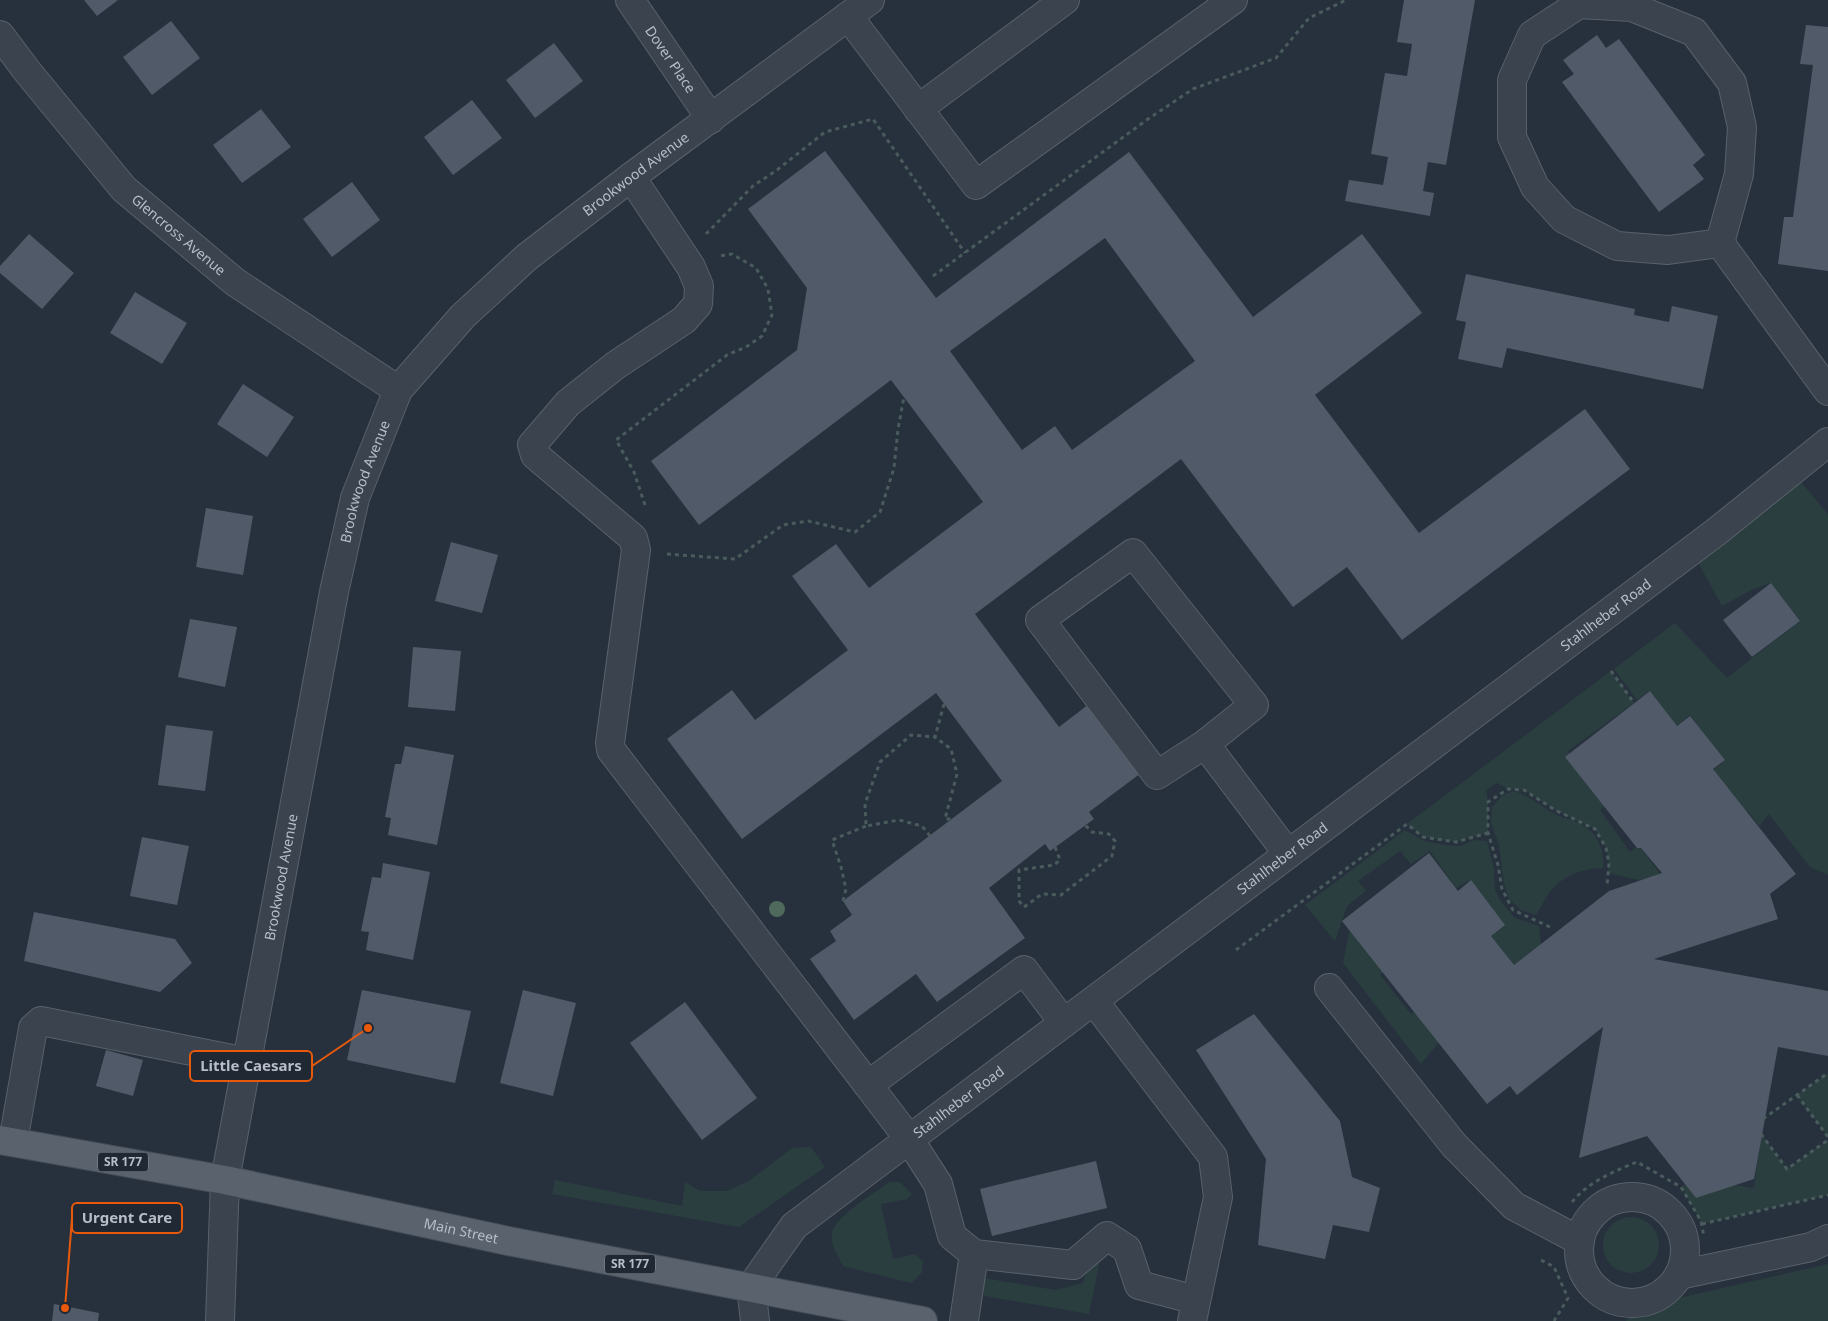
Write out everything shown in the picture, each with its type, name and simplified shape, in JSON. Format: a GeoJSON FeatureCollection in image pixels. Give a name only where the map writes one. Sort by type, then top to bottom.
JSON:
{"type":"FeatureCollection","features":[{"type":"Feature","properties":{"kind":"main road","name":"Main Street"},"geometry":{"type":"LineString","coordinates":[[6,1141],[225,1180],[508,1241],[923,1321]]}},
{"type":"Feature","properties":{"kind":"street","name":"Dover Place"},"geometry":{"type":"LineString","coordinates":[[630,0],[711,119]]}},
{"type":"Feature","properties":{"kind":"street","name":"Brookwood Avenue"},"geometry":{"type":"LineString","coordinates":[[220,1321],[225,1180],[332,602],[355,498],[398,390],[463,316],[527,257],[631,177],[870,0]]}},
{"type":"Feature","properties":{"kind":"street"},"geometry":{"type":"LineString","coordinates":[[918,109],[1065,0]]}},
{"type":"Feature","properties":{"kind":"street"},"geometry":{"type":"LineString","coordinates":[[848,16],[976,185],[1233,0]]}},
{"type":"Feature","properties":{"kind":"street"},"geometry":{"type":"LineString","coordinates":[[1579,4],[1632,7],[1694,32],[1732,83],[1742,127],[1739,174],[1720,242],[1668,250],[1617,246],[1564,219],[1534,187],[1512,136],[1512,80],[1532,35],[1579,4]]}},
{"type":"Feature","properties":{"kind":"street","name":"Glencross Avenue"},"geometry":{"type":"LineString","coordinates":[[0,35],[26,71],[124,189],[235,282],[398,390]]}},
{"type":"Feature","properties":{"kind":"street"},"geometry":{"type":"LineString","coordinates":[[631,177],[691,267],[699,286],[698,304],[684,320],[616,365],[568,403],[532,445],[536,455],[633,538],[636,550],[610,743],[611,750],[909,1140],[938,1184],[952,1236],[974,1254],[1073,1265],[1107,1236],[1127,1249],[1139,1285],[1194,1311],[1218,1197],[1213,1157],[1094,1001]]}},
{"type":"Feature","properties":{"kind":"street"},"geometry":{"type":"LineString","coordinates":[[1720,242],[1828,391]]}},
{"type":"Feature","properties":{"kind":"street","name":"Stahlheber Road"},"geometry":{"type":"LineString","coordinates":[[751,1287],[794,1226],[1716,532],[1828,442]]}},
{"type":"Feature","properties":{"kind":"street"},"geometry":{"type":"LineString","coordinates":[[1133,554],[1254,705],[1205,744],[1157,775],[1040,620],[1133,554]]}},
{"type":"Feature","properties":{"kind":"street"},"geometry":{"type":"LineString","coordinates":[[1205,744],[1288,854]]}},
{"type":"Feature","properties":{"kind":"street"},"geometry":{"type":"LineString","coordinates":[[868,1085],[1024,970],[1064,1023]]}},
{"type":"Feature","properties":{"kind":"street"},"geometry":{"type":"LineString","coordinates":[[1329,988],[1454,1146],[1514,1206],[1580,1241]]}},
{"type":"Feature","properties":{"kind":"street"},"geometry":{"type":"LineString","coordinates":[[6,1141],[33,1028],[41,1021],[247,1062]]}},
{"type":"Feature","properties":{"kind":"street"},"geometry":{"type":"LineString","coordinates":[[1625,1197],[1642,1197],[1657,1203],[1671,1212],[1680,1226],[1685,1242],[1685,1259],[1679,1275],[1669,1288],[1654,1298],[1615,1311],[1605,1296],[1592,1285],[1584,1272],[1580,1257],[1580,1241],[1585,1225],[1595,1211],[1609,1202],[1625,1197]]}},
{"type":"Feature","properties":{"kind":"street"},"geometry":{"type":"LineString","coordinates":[[1679,1275],[1811,1247],[1828,1239]]}},
{"type":"Feature","properties":{"kind":"street"},"geometry":{"type":"LineString","coordinates":[[964,1321],[974,1254]]}},
{"type":"Feature","properties":{"kind":"street"},"geometry":{"type":"LineString","coordinates":[[751,1287],[755,1321]]}},
{"type":"Feature","properties":{"kind":"path"},"geometry":{"type":"LineString","coordinates":[[933,276],[1148,119],[1193,89],[1276,58],[1308,18],[1346,0]]}},
{"type":"Feature","properties":{"kind":"path"},"geometry":{"type":"LineString","coordinates":[[705,235],[753,186],[777,170],[825,132],[873,119],[965,253]]}},
{"type":"Feature","properties":{"kind":"path"},"geometry":{"type":"LineString","coordinates":[[645,508],[634,472],[616,440],[727,355],[746,347],[762,336],[772,315],[768,289],[756,268],[732,254],[715,256]]}},
{"type":"Feature","properties":{"kind":"path"},"geometry":{"type":"LineString","coordinates":[[662,553],[735,559],[784,525],[808,521],[855,532],[880,512],[894,468],[898,429],[904,398]]}},
{"type":"Feature","properties":{"kind":"path"},"geometry":{"type":"LineString","coordinates":[[1611,671],[1634,703]]}},
{"type":"Feature","properties":{"kind":"path"},"geometry":{"type":"LineString","coordinates":[[935,737],[944,704]]}},
{"type":"Feature","properties":{"kind":"path"},"geometry":{"type":"LineString","coordinates":[[866,826],[865,804],[880,762],[911,735],[935,737],[952,748],[957,774],[945,819],[952,819]]}},
{"type":"Feature","properties":{"kind":"path"},"geometry":{"type":"LineString","coordinates":[[1550,927],[1513,910],[1502,889],[1498,864],[1488,833],[1488,802],[1508,789],[1524,790],[1555,810],[1595,828],[1606,848],[1609,863],[1607,886]]}},
{"type":"Feature","properties":{"kind":"path"},"geometry":{"type":"LineString","coordinates":[[844,901],[846,889],[832,840],[866,826],[899,820],[922,826],[930,836]]}},
{"type":"Feature","properties":{"kind":"path"},"geometry":{"type":"LineString","coordinates":[[1236,950],[1407,824],[1424,836],[1456,842],[1488,833]]}},
{"type":"Feature","properties":{"kind":"path"},"geometry":{"type":"LineString","coordinates":[[1055,847],[1060,860],[1054,865],[1020,870],[1019,902],[1024,907],[1042,894],[1061,895],[1112,856],[1115,840],[1109,834],[1092,832],[1085,825]]}},
{"type":"Feature","properties":{"kind":"path"},"geometry":{"type":"LineString","coordinates":[[1763,1119],[1828,1072]]}},
{"type":"Feature","properties":{"kind":"path"},"geometry":{"type":"LineString","coordinates":[[1761,1134],[1787,1169],[1828,1139],[1797,1095]]}},
{"type":"Feature","properties":{"kind":"path"},"geometry":{"type":"LineString","coordinates":[[1571,1203],[1577,1195],[1613,1172],[1637,1162],[1680,1187],[1702,1224],[1705,1242]]}},
{"type":"Feature","properties":{"kind":"path"},"geometry":{"type":"LineString","coordinates":[[1702,1224],[1828,1196]]}},
{"type":"Feature","properties":{"kind":"path"},"geometry":{"type":"LineString","coordinates":[[1541,1260],[1554,1267],[1568,1298],[1554,1321]]}},
{"type":"Feature","properties":{"kind":"green space"},"geometry":{"type":"Polygon","coordinates":[[[1801,482],[1828,514],[1828,875],[1810,867],[1769,814],[1759,826],[1747,810],[1741,816],[1710,773],[1723,762],[1690,715],[1676,726],[1650,691],[1637,700],[1614,669],[1675,623],[1727,678],[1800,621],[1771,583],[1753,589],[1722,606],[1696,559],[1801,482]]]}},
{"type":"Feature","properties":{"kind":"green space"},"geometry":{"type":"Polygon","coordinates":[[[1611,671],[1634,703],[1568,751],[1610,803],[1600,810],[1630,852],[1639,846],[1662,876],[1639,880],[1608,873],[1609,863],[1606,848],[1595,829],[1555,810],[1524,790],[1508,789],[1497,783],[1486,790],[1488,833],[1456,842],[1423,837],[1407,824],[1611,671]]]}},
{"type":"Feature","properties":{"kind":"green space"},"geometry":{"type":"Polygon","coordinates":[[[1513,791],[1525,795],[1557,815],[1585,826],[1595,836],[1601,848],[1603,868],[1590,869],[1565,878],[1552,889],[1536,915],[1521,910],[1509,899],[1504,883],[1499,845],[1491,823],[1492,807],[1502,796],[1513,791]]]}},
{"type":"Feature","properties":{"kind":"green space"},"geometry":{"type":"Polygon","coordinates":[[[1405,830],[1424,841],[1445,845],[1461,846],[1474,840],[1487,841],[1494,870],[1495,890],[1502,903],[1515,918],[1539,926],[1541,945],[1524,979],[1491,936],[1502,925],[1470,880],[1456,888],[1430,851],[1411,864],[1400,851],[1358,881],[1366,891],[1347,906],[1335,941],[1305,905],[1405,830]]]}},
{"type":"Feature","properties":{"kind":"green space"},"geometry":{"type":"Polygon","coordinates":[[[1352,918],[1388,968],[1380,975],[1411,1014],[1418,1010],[1441,1040],[1421,1064],[1343,963],[1352,918]]]}},
{"type":"Feature","properties":{"kind":"green space"},"geometry":{"type":"Polygon","coordinates":[[[1828,1073],[1828,1137],[1797,1095],[1828,1073]]]}},
{"type":"Feature","properties":{"kind":"green space"},"geometry":{"type":"Polygon","coordinates":[[[1761,1134],[1787,1169],[1828,1140],[1828,1195],[1702,1224],[1681,1187],[1694,1179],[1754,1188],[1761,1134]]]}},
{"type":"Feature","properties":{"kind":"green space"},"geometry":{"type":"Polygon","coordinates":[[[811,1147],[825,1167],[739,1227],[552,1194],[555,1180],[682,1206],[685,1182],[700,1191],[727,1191],[749,1181],[792,1148],[811,1147]]]}},
{"type":"Feature","properties":{"kind":"green space"},"geometry":{"type":"Polygon","coordinates":[[[890,1182],[900,1182],[912,1194],[907,1199],[881,1204],[893,1259],[915,1254],[923,1262],[922,1272],[911,1283],[843,1266],[832,1242],[832,1233],[840,1219],[890,1182]]]}},
{"type":"Feature","properties":{"kind":"green space"},"geometry":{"type":"Polygon","coordinates":[[[1625,1217],[1637,1217],[1647,1221],[1655,1229],[1659,1245],[1655,1261],[1647,1269],[1637,1273],[1625,1273],[1615,1269],[1607,1261],[1603,1251],[1603,1239],[1607,1229],[1615,1221],[1625,1217]]]}},
{"type":"Feature","properties":{"kind":"green space"},"geometry":{"type":"Polygon","coordinates":[[[1091,1254],[1101,1255],[1089,1314],[985,1296],[977,1277],[1056,1290],[1083,1283],[1091,1254]]]}},
{"type":"Feature","properties":{"kind":"green space"},"geometry":{"type":"Polygon","coordinates":[[[1828,1264],[1828,1321],[1626,1321],[1628,1318],[1683,1297],[1828,1264]]]}},
{"type":"Feature","properties":{"kind":"building"},"geometry":{"type":"Polygon","coordinates":[[[84,0],[118,0],[97,16],[84,0]]]}},
{"type":"Feature","properties":{"kind":"building"},"geometry":{"type":"Polygon","coordinates":[[[1404,0],[1475,0],[1446,165],[1428,162],[1423,191],[1434,193],[1430,216],[1345,201],[1349,180],[1383,185],[1388,157],[1371,154],[1385,73],[1407,76],[1412,44],[1397,42],[1404,0]]]}},
{"type":"Feature","properties":{"kind":"building"},"geometry":{"type":"Polygon","coordinates":[[[171,21],[200,58],[152,95],[123,57],[171,21]]]}},
{"type":"Feature","properties":{"kind":"building"},"geometry":{"type":"Polygon","coordinates":[[[1806,25],[1828,27],[1828,271],[1778,264],[1784,217],[1793,217],[1813,65],[1800,64],[1806,25]]]}},
{"type":"Feature","properties":{"kind":"building"},"geometry":{"type":"Polygon","coordinates":[[[1597,35],[1606,48],[1619,39],[1705,155],[1693,165],[1704,179],[1659,212],[1562,82],[1574,74],[1563,60],[1597,35]]]}},
{"type":"Feature","properties":{"kind":"building"},"geometry":{"type":"Polygon","coordinates":[[[554,43],[583,81],[535,118],[506,80],[554,43]]]}},
{"type":"Feature","properties":{"kind":"building"},"geometry":{"type":"Polygon","coordinates":[[[472,100],[502,138],[453,175],[424,137],[472,100]]]}},
{"type":"Feature","properties":{"kind":"building"},"geometry":{"type":"Polygon","coordinates":[[[261,109],[291,147],[242,183],[213,145],[261,109]]]}},
{"type":"Feature","properties":{"kind":"building"},"geometry":{"type":"Polygon","coordinates":[[[825,151],[936,298],[1129,152],[1253,317],[1362,234],[1422,313],[1315,395],[1419,533],[1585,409],[1630,469],[1402,640],[1347,567],[1293,607],[1181,459],[975,614],[1059,727],[1089,704],[1141,773],[1089,812],[1094,819],[1050,851],[1045,844],[989,888],[1025,938],[937,1002],[916,974],[854,1020],[810,959],[836,941],[830,931],[852,915],[843,901],[1002,781],[936,693],[742,839],[667,739],[732,690],[755,720],[848,650],[792,576],[836,544],[869,588],[983,502],[891,380],[699,525],[651,461],[797,350],[807,288],[748,209],[825,151]],[[1105,238],[950,351],[1022,450],[1055,426],[1072,450],[1195,361],[1105,238]]]}},
{"type":"Feature","properties":{"kind":"building"},"geometry":{"type":"Polygon","coordinates":[[[352,182],[380,220],[332,257],[303,219],[352,182]]]}},
{"type":"Feature","properties":{"kind":"building"},"geometry":{"type":"Polygon","coordinates":[[[29,234],[74,273],[42,309],[0,273],[0,266],[29,234]]]}},
{"type":"Feature","properties":{"kind":"building"},"geometry":{"type":"Polygon","coordinates":[[[1466,274],[1635,309],[1634,315],[1669,322],[1672,306],[1718,316],[1703,389],[1507,348],[1502,368],[1458,359],[1466,322],[1456,320],[1466,274]]]}},
{"type":"Feature","properties":{"kind":"building"},"geometry":{"type":"Polygon","coordinates":[[[135,292],[187,323],[162,364],[110,333],[135,292]]]}},
{"type":"Feature","properties":{"kind":"building"},"geometry":{"type":"Polygon","coordinates":[[[243,384],[294,417],[267,457],[217,424],[243,384]]]}},
{"type":"Feature","properties":{"kind":"building"},"geometry":{"type":"Polygon","coordinates":[[[206,508],[253,516],[243,575],[196,567],[206,508]]]}},
{"type":"Feature","properties":{"kind":"building"},"geometry":{"type":"Polygon","coordinates":[[[451,542],[498,555],[482,613],[435,601],[451,542]]]}},
{"type":"Feature","properties":{"kind":"building"},"geometry":{"type":"Polygon","coordinates":[[[1771,583],[1800,621],[1752,657],[1723,620],[1771,583]]]}},
{"type":"Feature","properties":{"kind":"building"},"geometry":{"type":"Polygon","coordinates":[[[190,619],[237,627],[225,687],[178,677],[190,619]]]}},
{"type":"Feature","properties":{"kind":"building"},"geometry":{"type":"Polygon","coordinates":[[[413,647],[461,651],[455,711],[408,707],[413,647]]]}},
{"type":"Feature","properties":{"kind":"building"},"geometry":{"type":"Polygon","coordinates":[[[1650,691],[1677,726],[1690,716],[1725,760],[1713,769],[1796,874],[1770,894],[1778,919],[1654,959],[1828,991],[1828,1056],[1778,1047],[1754,1179],[1696,1198],[1647,1136],[1579,1158],[1603,1027],[1517,1095],[1510,1086],[1487,1104],[1342,921],[1429,853],[1458,891],[1471,880],[1505,925],[1491,936],[1514,965],[1609,891],[1662,873],[1641,848],[1637,848],[1565,757],[1650,691]]]}},
{"type":"Feature","properties":{"kind":"building"},"geometry":{"type":"Polygon","coordinates":[[[166,725],[213,731],[205,791],[158,785],[166,725]]]}},
{"type":"Feature","properties":{"kind":"building"},"geometry":{"type":"Polygon","coordinates":[[[405,746],[454,755],[437,845],[388,835],[391,818],[385,817],[395,764],[401,764],[405,746]]]}},
{"type":"Feature","properties":{"kind":"building"},"geometry":{"type":"Polygon","coordinates":[[[142,837],[189,846],[177,905],[130,896],[142,837]]]}},
{"type":"Feature","properties":{"kind":"building"},"geometry":{"type":"Polygon","coordinates":[[[383,863],[430,872],[413,960],[366,950],[369,932],[361,931],[372,877],[381,878],[383,863]]]}},
{"type":"Feature","properties":{"kind":"building"},"geometry":{"type":"Polygon","coordinates":[[[34,912],[175,939],[192,963],[160,992],[24,961],[34,912]]]}},
{"type":"Feature","properties":{"kind":"building"},"geometry":{"type":"Polygon","coordinates":[[[362,990],[471,1011],[455,1083],[347,1060],[362,990]]]}},
{"type":"Feature","properties":{"kind":"building"},"geometry":{"type":"Polygon","coordinates":[[[523,990],[576,1003],[553,1096],[500,1083],[523,990]]]}},
{"type":"Feature","properties":{"kind":"building"},"geometry":{"type":"Polygon","coordinates":[[[685,1002],[757,1098],[702,1140],[630,1043],[685,1002]]]}},
{"type":"Feature","properties":{"kind":"building"},"geometry":{"type":"Polygon","coordinates":[[[1254,1014],[1340,1121],[1352,1177],[1380,1188],[1369,1232],[1333,1225],[1325,1259],[1258,1245],[1266,1159],[1196,1050],[1254,1014]]]}},
{"type":"Feature","properties":{"kind":"building"},"geometry":{"type":"Polygon","coordinates":[[[106,1050],[143,1060],[133,1096],[96,1086],[106,1050]]]}},
{"type":"Feature","properties":{"kind":"building"},"geometry":{"type":"Polygon","coordinates":[[[1096,1161],[1107,1208],[992,1236],[980,1189],[1096,1161]]]}},
{"type":"Feature","properties":{"kind":"building"},"geometry":{"type":"Polygon","coordinates":[[[54,1304],[99,1313],[98,1321],[52,1321],[54,1304]]]}},
{"type":"Feature","properties":{"kind":"place","name":"Little Caesars"},"geometry":{"type":"Point","coordinates":[368,1028]}},
{"type":"Feature","properties":{"kind":"place","name":"Urgent Care"},"geometry":{"type":"Point","coordinates":[65,1308]}}]}
